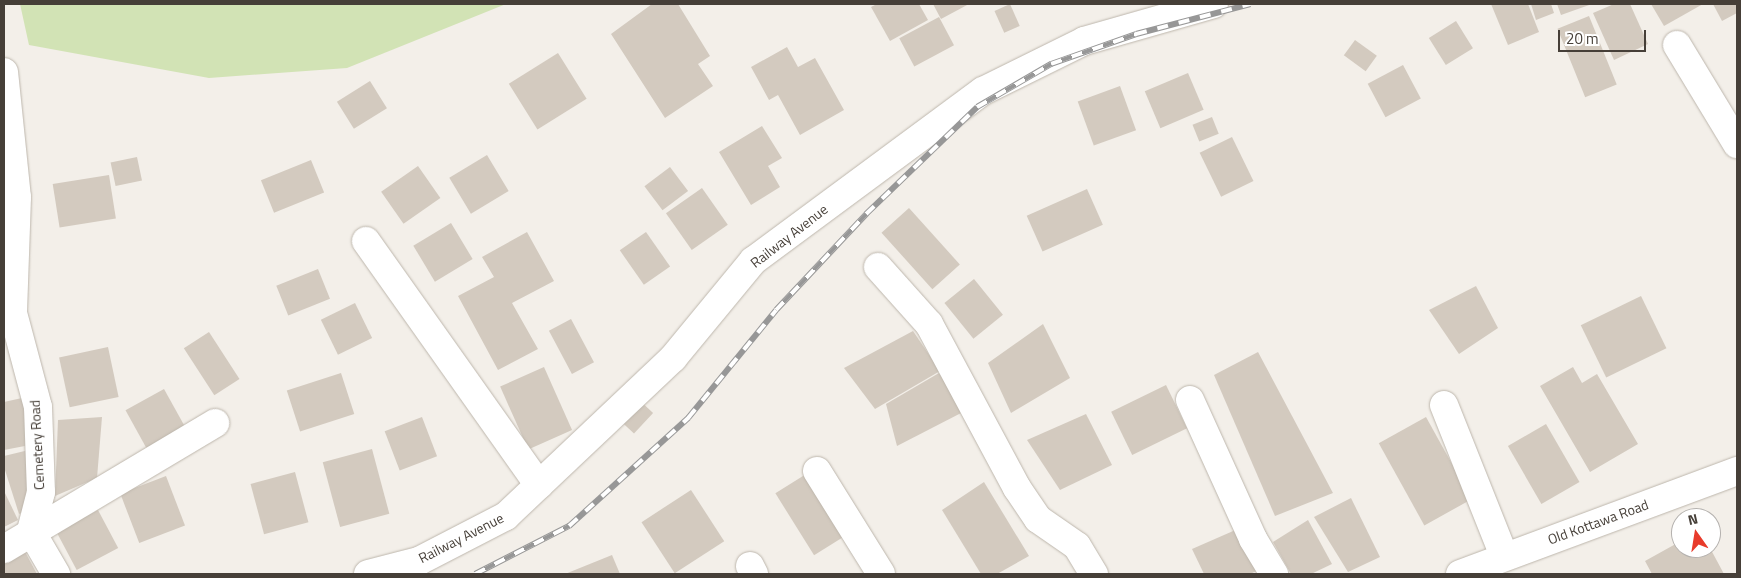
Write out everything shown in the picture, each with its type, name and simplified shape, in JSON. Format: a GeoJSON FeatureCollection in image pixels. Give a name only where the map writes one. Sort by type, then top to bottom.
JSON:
{"type":"FeatureCollection","features":[{"type":"Feature","properties":{"kind":"street","name":"Railway Avenue"},"geometry":{"type":"LineString","coordinates":[[368,574],[419,561],[506,516],[673,358],[753,261],[983,91],[1084,41],[1214,4]]}},
{"type":"Feature","properties":{"kind":"street"},"geometry":{"type":"LineString","coordinates":[[1677,44],[1737,144]]}},
{"type":"Feature","properties":{"kind":"street","name":"Cemetery Road"},"geometry":{"type":"LineString","coordinates":[[4,72],[17,197],[13,313],[38,407],[41,492],[32,531]]}},
{"type":"Feature","properties":{"kind":"street"},"geometry":{"type":"LineString","coordinates":[[366,240],[539,485]]}},
{"type":"Feature","properties":{"kind":"street"},"geometry":{"type":"LineString","coordinates":[[878,267],[929,324],[1017,488],[1038,519],[1077,546],[1094,574]]}},
{"type":"Feature","properties":{"kind":"street"},"geometry":{"type":"LineString","coordinates":[[1190,400],[1253,539],[1274,574]]}},
{"type":"Feature","properties":{"kind":"street"},"geometry":{"type":"LineString","coordinates":[[1444,405],[1504,556]]}},
{"type":"Feature","properties":{"kind":"street"},"geometry":{"type":"LineString","coordinates":[[4,549],[215,423]]}},
{"type":"Feature","properties":{"kind":"street"},"geometry":{"type":"LineString","coordinates":[[817,471],[881,574]]}},
{"type":"Feature","properties":{"kind":"street","name":"Old Kottawa Road"},"geometry":{"type":"LineString","coordinates":[[1460,574],[1504,556],[1737,471]]}},
{"type":"Feature","properties":{"kind":"street"},"geometry":{"type":"LineString","coordinates":[[32,531],[56,574]]}},
{"type":"Feature","properties":{"kind":"green space"},"geometry":{"type":"Polygon","coordinates":[[[20,4],[506,4],[347,68],[209,78],[29,45],[20,4]]]}},
{"type":"Feature","properties":{"kind":"building"},"geometry":{"type":"Polygon","coordinates":[[[652,4],[678,4],[710,56],[698,64],[713,86],[665,118],[611,34],[652,4]]]}},
{"type":"Feature","properties":{"kind":"building"},"geometry":{"type":"Polygon","coordinates":[[[877,4],[919,4],[928,20],[890,41],[871,7],[877,4]]]}},
{"type":"Feature","properties":{"kind":"building"},"geometry":{"type":"Polygon","coordinates":[[[933,4],[969,4],[941,19],[933,4]]]}},
{"type":"Feature","properties":{"kind":"building"},"geometry":{"type":"Polygon","coordinates":[[[1010,4],[1020,26],[1004,33],[994,11],[1010,4]]]}},
{"type":"Feature","properties":{"kind":"building"},"geometry":{"type":"Polygon","coordinates":[[[1491,4],[1528,4],[1539,32],[1508,45],[1491,4]]]}},
{"type":"Feature","properties":{"kind":"building"},"geometry":{"type":"Polygon","coordinates":[[[1531,4],[1551,4],[1554,13],[1536,20],[1531,4]]]}},
{"type":"Feature","properties":{"kind":"building"},"geometry":{"type":"Polygon","coordinates":[[[1557,4],[1592,4],[1561,15],[1557,4]]]}},
{"type":"Feature","properties":{"kind":"building"},"geometry":{"type":"Polygon","coordinates":[[[1614,4],[1630,4],[1648,44],[1614,60],[1593,13],[1614,4]]]}},
{"type":"Feature","properties":{"kind":"building"},"geometry":{"type":"Polygon","coordinates":[[[1651,4],[1703,4],[1664,26],[1651,4]]]}},
{"type":"Feature","properties":{"kind":"building"},"geometry":{"type":"Polygon","coordinates":[[[1713,4],[1737,4],[1737,13],[1722,21],[1713,4]]]}},
{"type":"Feature","properties":{"kind":"building"},"geometry":{"type":"Polygon","coordinates":[[[1589,16],[1617,85],[1585,97],[1557,29],[1589,16]]]}},
{"type":"Feature","properties":{"kind":"building"},"geometry":{"type":"Polygon","coordinates":[[[939,17],[954,45],[914,66],[899,38],[939,17]]]}},
{"type":"Feature","properties":{"kind":"building"},"geometry":{"type":"Polygon","coordinates":[[[1456,21],[1473,48],[1446,65],[1429,38],[1456,21]]]}},
{"type":"Feature","properties":{"kind":"building"},"geometry":{"type":"Polygon","coordinates":[[[1355,40],[1377,56],[1366,71],[1344,55],[1355,40]]]}},
{"type":"Feature","properties":{"kind":"building"},"geometry":{"type":"Polygon","coordinates":[[[787,47],[798,67],[815,58],[844,110],[800,135],[778,95],[769,100],[751,67],[787,47]]]}},
{"type":"Feature","properties":{"kind":"building"},"geometry":{"type":"Polygon","coordinates":[[[558,53],[587,99],[537,130],[509,84],[558,53]]]}},
{"type":"Feature","properties":{"kind":"building"},"geometry":{"type":"Polygon","coordinates":[[[1403,65],[1421,99],[1386,117],[1368,84],[1403,65]]]}},
{"type":"Feature","properties":{"kind":"building"},"geometry":{"type":"Polygon","coordinates":[[[1188,73],[1204,110],[1160,128],[1145,91],[1188,73]]]}},
{"type":"Feature","properties":{"kind":"building"},"geometry":{"type":"Polygon","coordinates":[[[370,81],[387,108],[354,129],[337,102],[370,81]]]}},
{"type":"Feature","properties":{"kind":"building"},"geometry":{"type":"Polygon","coordinates":[[[1120,86],[1136,130],[1094,146],[1078,101],[1120,86]]]}},
{"type":"Feature","properties":{"kind":"building"},"geometry":{"type":"Polygon","coordinates":[[[1212,117],[1219,134],[1199,142],[1193,125],[1212,117]]]}},
{"type":"Feature","properties":{"kind":"building"},"geometry":{"type":"Polygon","coordinates":[[[762,126],[782,158],[768,166],[780,187],[751,205],[719,152],[762,126]]]}},
{"type":"Feature","properties":{"kind":"building"},"geometry":{"type":"Polygon","coordinates":[[[1232,137],[1253,181],[1221,197],[1200,153],[1232,137]]]}},
{"type":"Feature","properties":{"kind":"building"},"geometry":{"type":"Polygon","coordinates":[[[487,155],[509,191],[471,214],[449,178],[487,155]]]}},
{"type":"Feature","properties":{"kind":"building"},"geometry":{"type":"Polygon","coordinates":[[[137,157],[142,180],[116,186],[111,163],[137,157]]]}},
{"type":"Feature","properties":{"kind":"building"},"geometry":{"type":"Polygon","coordinates":[[[311,160],[324,192],[274,213],[261,180],[311,160]]]}},
{"type":"Feature","properties":{"kind":"building"},"geometry":{"type":"Polygon","coordinates":[[[418,166],[440,198],[404,224],[381,192],[418,166]]]}},
{"type":"Feature","properties":{"kind":"building"},"geometry":{"type":"Polygon","coordinates":[[[670,167],[688,191],[662,210],[644,186],[670,167]]]}},
{"type":"Feature","properties":{"kind":"building"},"geometry":{"type":"Polygon","coordinates":[[[109,175],[116,218],[60,227],[53,184],[109,175]]]}},
{"type":"Feature","properties":{"kind":"building"},"geometry":{"type":"Polygon","coordinates":[[[702,188],[728,225],[692,250],[666,213],[702,188]]]}},
{"type":"Feature","properties":{"kind":"building"},"geometry":{"type":"Polygon","coordinates":[[[1087,189],[1103,225],[1043,251],[1027,216],[1087,189]]]}},
{"type":"Feature","properties":{"kind":"building"},"geometry":{"type":"Polygon","coordinates":[[[909,208],[960,264],[932,289],[882,233],[909,208]]]}},
{"type":"Feature","properties":{"kind":"building"},"geometry":{"type":"Polygon","coordinates":[[[451,223],[473,259],[435,282],[413,246],[451,223]]]}},
{"type":"Feature","properties":{"kind":"building"},"geometry":{"type":"Polygon","coordinates":[[[527,232],[554,281],[512,303],[538,349],[498,370],[458,296],[494,277],[482,257],[527,232]]]}},
{"type":"Feature","properties":{"kind":"building"},"geometry":{"type":"Polygon","coordinates":[[[646,232],[670,266],[644,285],[620,250],[646,232]]]}},
{"type":"Feature","properties":{"kind":"building"},"geometry":{"type":"Polygon","coordinates":[[[318,269],[330,299],[288,316],[276,286],[318,269]]]}},
{"type":"Feature","properties":{"kind":"building"},"geometry":{"type":"Polygon","coordinates":[[[974,279],[1003,315],[973,339],[944,303],[974,279]]]}},
{"type":"Feature","properties":{"kind":"building"},"geometry":{"type":"Polygon","coordinates":[[[1476,286],[1498,328],[1459,354],[1429,310],[1476,286]]]}},
{"type":"Feature","properties":{"kind":"building"},"geometry":{"type":"Polygon","coordinates":[[[1641,296],[1666,348],[1606,378],[1581,325],[1641,296]]]}},
{"type":"Feature","properties":{"kind":"building"},"geometry":{"type":"Polygon","coordinates":[[[355,303],[372,338],[338,355],[321,320],[355,303]]]}},
{"type":"Feature","properties":{"kind":"building"},"geometry":{"type":"Polygon","coordinates":[[[571,319],[594,362],[572,374],[549,331],[571,319]]]}},
{"type":"Feature","properties":{"kind":"building"},"geometry":{"type":"Polygon","coordinates":[[[1043,324],[1070,378],[1011,413],[988,363],[1043,324]]]}},
{"type":"Feature","properties":{"kind":"building"},"geometry":{"type":"Polygon","coordinates":[[[913,331],[940,371],[875,409],[844,368],[913,331]]]}},
{"type":"Feature","properties":{"kind":"building"},"geometry":{"type":"Polygon","coordinates":[[[209,332],[239,379],[214,395],[184,348],[209,332]]]}},
{"type":"Feature","properties":{"kind":"building"},"geometry":{"type":"Polygon","coordinates":[[[108,347],[119,397],[70,407],[59,357],[108,347]]]}},
{"type":"Feature","properties":{"kind":"building"},"geometry":{"type":"Polygon","coordinates":[[[1258,352],[1333,493],[1275,516],[1214,375],[1258,352]]]}},
{"type":"Feature","properties":{"kind":"building"},"geometry":{"type":"Polygon","coordinates":[[[544,367],[572,430],[528,450],[500,387],[544,367]]]}},
{"type":"Feature","properties":{"kind":"building"},"geometry":{"type":"Polygon","coordinates":[[[1573,367],[1582,383],[1597,374],[1638,444],[1590,472],[1540,386],[1573,367]]]}},
{"type":"Feature","properties":{"kind":"building"},"geometry":{"type":"Polygon","coordinates":[[[341,373],[354,414],[300,432],[287,391],[341,373]]]}},
{"type":"Feature","properties":{"kind":"building"},"geometry":{"type":"Polygon","coordinates":[[[939,373],[963,412],[897,446],[886,404],[939,373]]]}},
{"type":"Feature","properties":{"kind":"building"},"geometry":{"type":"Polygon","coordinates":[[[1166,385],[1187,428],[1132,455],[1111,412],[1166,385]]]}},
{"type":"Feature","properties":{"kind":"building"},"geometry":{"type":"Polygon","coordinates":[[[164,389],[185,427],[146,448],[126,410],[164,389]]]}},
{"type":"Feature","properties":{"kind":"building"},"geometry":{"type":"Polygon","coordinates":[[[22,398],[30,445],[4,450],[4,402],[22,398]]]}},
{"type":"Feature","properties":{"kind":"building"},"geometry":{"type":"Polygon","coordinates":[[[637,398],[653,413],[634,433],[618,418],[637,398]]]}},
{"type":"Feature","properties":{"kind":"building"},"geometry":{"type":"Polygon","coordinates":[[[1086,414],[1112,465],[1060,490],[1027,440],[1086,414]]]}},
{"type":"Feature","properties":{"kind":"building"},"geometry":{"type":"Polygon","coordinates":[[[102,417],[97,478],[55,496],[58,420],[102,417]]]}},
{"type":"Feature","properties":{"kind":"building"},"geometry":{"type":"Polygon","coordinates":[[[422,417],[437,456],[400,471],[385,431],[422,417]]]}},
{"type":"Feature","properties":{"kind":"building"},"geometry":{"type":"Polygon","coordinates":[[[1426,417],[1472,499],[1424,525],[1379,443],[1426,417]]]}},
{"type":"Feature","properties":{"kind":"building"},"geometry":{"type":"Polygon","coordinates":[[[1546,424],[1580,482],[1541,504],[1508,446],[1546,424]]]}},
{"type":"Feature","properties":{"kind":"building"},"geometry":{"type":"Polygon","coordinates":[[[33,449],[32,508],[19,514],[4,467],[4,456],[33,449]]]}},
{"type":"Feature","properties":{"kind":"building"},"geometry":{"type":"Polygon","coordinates":[[[372,449],[389,514],[340,527],[323,462],[372,449]]]}},
{"type":"Feature","properties":{"kind":"building"},"geometry":{"type":"Polygon","coordinates":[[[811,471],[850,533],[814,555],[775,493],[811,471]]]}},
{"type":"Feature","properties":{"kind":"building"},"geometry":{"type":"Polygon","coordinates":[[[295,472],[308,522],[264,534],[251,484],[295,472]]]}},
{"type":"Feature","properties":{"kind":"building"},"geometry":{"type":"Polygon","coordinates":[[[166,476],[185,525],[139,543],[120,494],[166,476]]]}},
{"type":"Feature","properties":{"kind":"building"},"geometry":{"type":"Polygon","coordinates":[[[984,482],[1029,556],[997,574],[981,574],[942,510],[984,482]]]}},
{"type":"Feature","properties":{"kind":"building"},"geometry":{"type":"Polygon","coordinates":[[[691,490],[724,541],[675,573],[642,522],[691,490]]]}},
{"type":"Feature","properties":{"kind":"building"},"geometry":{"type":"Polygon","coordinates":[[[4,491],[18,520],[4,527],[4,491]]]}},
{"type":"Feature","properties":{"kind":"building"},"geometry":{"type":"Polygon","coordinates":[[[1351,498],[1380,557],[1348,572],[1314,517],[1351,498]]]}},
{"type":"Feature","properties":{"kind":"building"},"geometry":{"type":"Polygon","coordinates":[[[98,510],[118,548],[77,570],[57,532],[98,510]]]}},
{"type":"Feature","properties":{"kind":"building"},"geometry":{"type":"Polygon","coordinates":[[[1308,520],[1332,564],[1311,574],[1291,574],[1273,542],[1308,520]]]}},
{"type":"Feature","properties":{"kind":"building"},"geometry":{"type":"Polygon","coordinates":[[[1240,528],[1263,568],[1250,574],[1204,574],[1192,549],[1240,528]]]}},
{"type":"Feature","properties":{"kind":"building"},"geometry":{"type":"Polygon","coordinates":[[[1671,547],[1671,558],[1715,558],[1724,574],[1652,574],[1645,561],[1671,547]]]}},
{"type":"Feature","properties":{"kind":"building"},"geometry":{"type":"Polygon","coordinates":[[[23,548],[37,574],[4,574],[4,558],[23,548]]]}},
{"type":"Feature","properties":{"kind":"building"},"geometry":{"type":"Polygon","coordinates":[[[612,555],[620,574],[565,574],[612,555]]]}},
{"type":"Feature","properties":{"kind":"railway"},"geometry":{"type":"LineString","coordinates":[[475,574],[569,526],[688,418],[776,310],[866,214],[977,107],[1051,64],[1136,34],[1250,4]]}}]}
